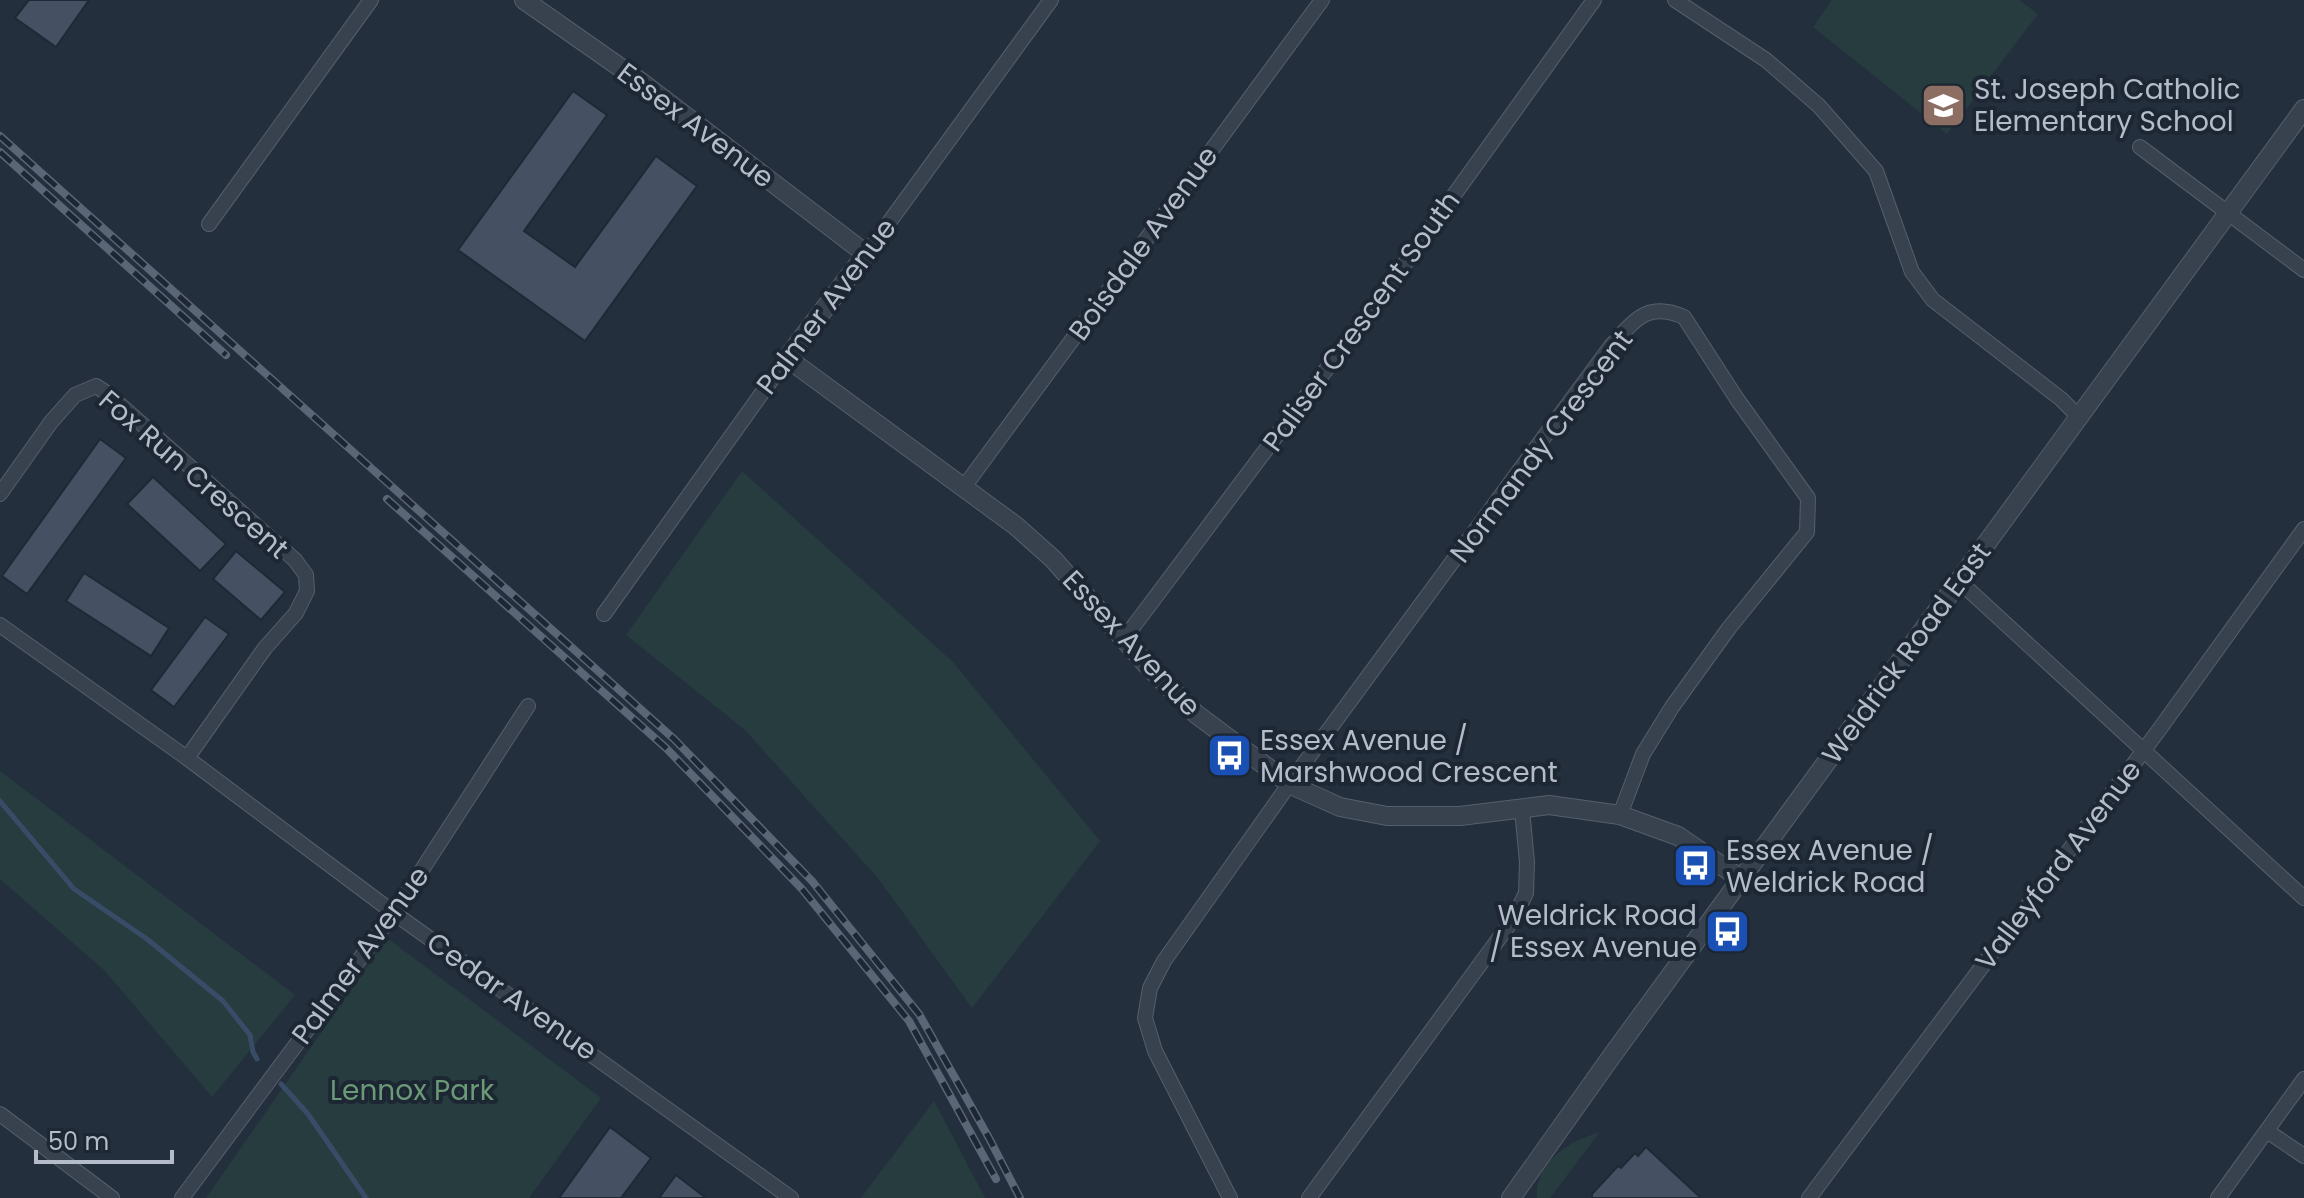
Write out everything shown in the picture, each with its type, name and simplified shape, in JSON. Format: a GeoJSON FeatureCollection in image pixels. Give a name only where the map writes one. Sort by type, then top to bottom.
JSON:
{"type":"FeatureCollection","features":[{"type":"Feature","properties":{"kind":"street"},"geometry":{"type":"LineString","coordinates":[[209,224],[371,0]]}},
{"type":"Feature","properties":{"kind":"street","name":"Essex Avenue"},"geometry":{"type":"LineString","coordinates":[[524,0],[654,92],[866,254]]}},
{"type":"Feature","properties":{"kind":"street","name":"Palmer Avenue"},"geometry":{"type":"LineString","coordinates":[[604,614],[787,358],[1051,0]]}},
{"type":"Feature","properties":{"kind":"street","name":"Boisdale Avenue"},"geometry":{"type":"LineString","coordinates":[[964,487],[1322,0]]}},
{"type":"Feature","properties":{"kind":"street","name":"Paliser Crescent South"},"geometry":{"type":"LineString","coordinates":[[1124,639],[1388,287],[1594,0]]}},
{"type":"Feature","properties":{"kind":"street"},"geometry":{"type":"LineString","coordinates":[[1675,0],[1766,60],[1819,106],[1876,171],[1912,272],[1933,300],[2061,399],[2079,417]]}},
{"type":"Feature","properties":{"kind":"street","name":"Weldrick Road East"},"geometry":{"type":"LineString","coordinates":[[1511,1198],[2304,109]]}},
{"type":"Feature","properties":{"kind":"street"},"geometry":{"type":"LineString","coordinates":[[2140,147],[2304,270]]}},
{"type":"Feature","properties":{"kind":"street","name":"Normandy Crescent"},"geometry":{"type":"LineString","coordinates":[[1230,1198],[1155,1051],[1145,1018],[1150,988],[1164,961],[1611,346],[1630,326],[1652,310],[1669,311],[1684,317],[1737,399],[1808,498],[1809,517],[1807,532],[1794,552],[1729,628],[1672,707],[1643,754],[1620,815]]}},
{"type":"Feature","properties":{"kind":"street","name":"Essex Avenue"},"geometry":{"type":"LineString","coordinates":[[787,358],[1016,526],[1053,559],[1196,714],[1291,785],[1340,807],[1387,816],[1460,816],[1549,805],[1620,815],[1678,836],[1741,879]]}},
{"type":"Feature","properties":{"kind":"street","name":"Fox Run Crescent"},"geometry":{"type":"LineString","coordinates":[[0,494],[51,422],[75,395],[96,386],[295,560],[306,575],[307,591],[296,613],[265,648],[187,758]]}},
{"type":"Feature","properties":{"kind":"street","name":"Valleyford Avenue"},"geometry":{"type":"LineString","coordinates":[[1809,1198],[2143,751],[2304,529]]}},
{"type":"Feature","properties":{"kind":"street"},"geometry":{"type":"LineString","coordinates":[[1959,581],[2304,898]]}},
{"type":"Feature","properties":{"kind":"street","name":"Cedar Avenue"},"geometry":{"type":"LineString","coordinates":[[0,625],[791,1198]]}},
{"type":"Feature","properties":{"kind":"street","name":"Palmer Avenue"},"geometry":{"type":"LineString","coordinates":[[182,1198],[394,913],[528,706]]}},
{"type":"Feature","properties":{"kind":"street"},"geometry":{"type":"LineString","coordinates":[[1309,1198],[1514,918],[1526,893],[1527,862],[1522,809]]}},
{"type":"Feature","properties":{"kind":"street"},"geometry":{"type":"LineString","coordinates":[[2218,1198],[2304,1079]]}},
{"type":"Feature","properties":{"kind":"street"},"geometry":{"type":"LineString","coordinates":[[0,1114],[112,1198]]}},
{"type":"Feature","properties":{"kind":"street"},"geometry":{"type":"LineString","coordinates":[[2267,1131],[2304,1156]]}},
{"type":"Feature","properties":{"kind":"green space"},"geometry":{"type":"Polygon","coordinates":[[[1832,0],[2019,0],[2038,14],[1947,134],[1813,27],[1832,0]]]}},
{"type":"Feature","properties":{"kind":"green space"},"geometry":{"type":"Polygon","coordinates":[[[742,471],[953,662],[1100,841],[972,1008],[877,877],[745,730],[626,635],[742,471]]]}},
{"type":"Feature","properties":{"kind":"green space"},"geometry":{"type":"Polygon","coordinates":[[[0,771],[295,995],[212,1097],[105,971],[0,879],[0,771]]]}},
{"type":"Feature","properties":{"kind":"green space","name":"Lennox Park"},"geometry":{"type":"Polygon","coordinates":[[[387,938],[601,1098],[529,1198],[206,1198],[387,938]]]}},
{"type":"Feature","properties":{"kind":"green space"},"geometry":{"type":"Polygon","coordinates":[[[934,1101],[985,1198],[861,1198],[934,1101]]]}},
{"type":"Feature","properties":{"kind":"green space"},"geometry":{"type":"Polygon","coordinates":[[[1599,1133],[1550,1198],[1537,1198],[1541,1175],[1556,1155],[1577,1141],[1599,1133]]]}},
{"type":"Feature","properties":{"kind":"building"},"geometry":{"type":"Polygon","coordinates":[[[29,0],[89,0],[56,47],[15,18],[29,0]]]}},
{"type":"Feature","properties":{"kind":"building"},"geometry":{"type":"Polygon","coordinates":[[[573,91],[607,115],[524,231],[575,267],[656,156],[697,186],[585,341],[458,250],[573,91]]]}},
{"type":"Feature","properties":{"kind":"building"},"geometry":{"type":"Polygon","coordinates":[[[100,439],[126,458],[27,594],[2,576],[100,439]]]}},
{"type":"Feature","properties":{"kind":"building"},"geometry":{"type":"Polygon","coordinates":[[[153,477],[226,544],[200,571],[127,504],[153,477]]]}},
{"type":"Feature","properties":{"kind":"building"},"geometry":{"type":"Polygon","coordinates":[[[236,551],[285,592],[261,620],[213,579],[236,551]]]}},
{"type":"Feature","properties":{"kind":"building"},"geometry":{"type":"Polygon","coordinates":[[[84,573],[169,628],[151,656],[66,601],[84,573]]]}},
{"type":"Feature","properties":{"kind":"building"},"geometry":{"type":"Polygon","coordinates":[[[205,617],[229,634],[174,707],[151,690],[205,617]]]}},
{"type":"Feature","properties":{"kind":"building"},"geometry":{"type":"Polygon","coordinates":[[[610,1127],[651,1158],[621,1198],[559,1198],[610,1127]]]}},
{"type":"Feature","properties":{"kind":"building"},"geometry":{"type":"Polygon","coordinates":[[[1646,1147],[1701,1198],[1592,1198],[1592,1194],[1618,1166],[1621,1168],[1635,1153],[1638,1156],[1646,1147]]]}},
{"type":"Feature","properties":{"kind":"building"},"geometry":{"type":"Polygon","coordinates":[[[676,1175],[706,1198],[659,1198],[676,1175]]]}},
{"type":"Feature","properties":{"kind":"waterway"},"geometry":{"type":"LineString","coordinates":[[0,801],[74,889],[147,939],[223,1001],[250,1035],[257,1059]]}},
{"type":"Feature","properties":{"kind":"waterway"},"geometry":{"type":"LineString","coordinates":[[281,1084],[308,1114],[366,1198]]}},
{"type":"Feature","properties":{"kind":"railway"},"geometry":{"type":"LineString","coordinates":[[0,136],[674,739],[812,881],[919,1014],[1020,1198]]}},
{"type":"Feature","properties":{"kind":"railway"},"geometry":{"type":"LineString","coordinates":[[0,152],[226,355]]}},
{"type":"Feature","properties":{"kind":"railway"},"geometry":{"type":"LineString","coordinates":[[387,499],[666,748],[802,889],[909,1021],[996,1179]]}},
{"type":"Feature","properties":{"kind":"place","name":"St. Joseph Catholic Elementary School"},"geometry":{"type":"Point","coordinates":[1943,105]}},
{"type":"Feature","properties":{"kind":"place","name":"Essex Avenue / Marshwood Crescent"},"geometry":{"type":"Point","coordinates":[1229,756]}},
{"type":"Feature","properties":{"kind":"place","name":"Essex Avenue / Weldrick Road"},"geometry":{"type":"Point","coordinates":[1695,866]}},
{"type":"Feature","properties":{"kind":"place","name":"Weldrick Road / Essex Avenue"},"geometry":{"type":"Point","coordinates":[1728,931]}}]}
